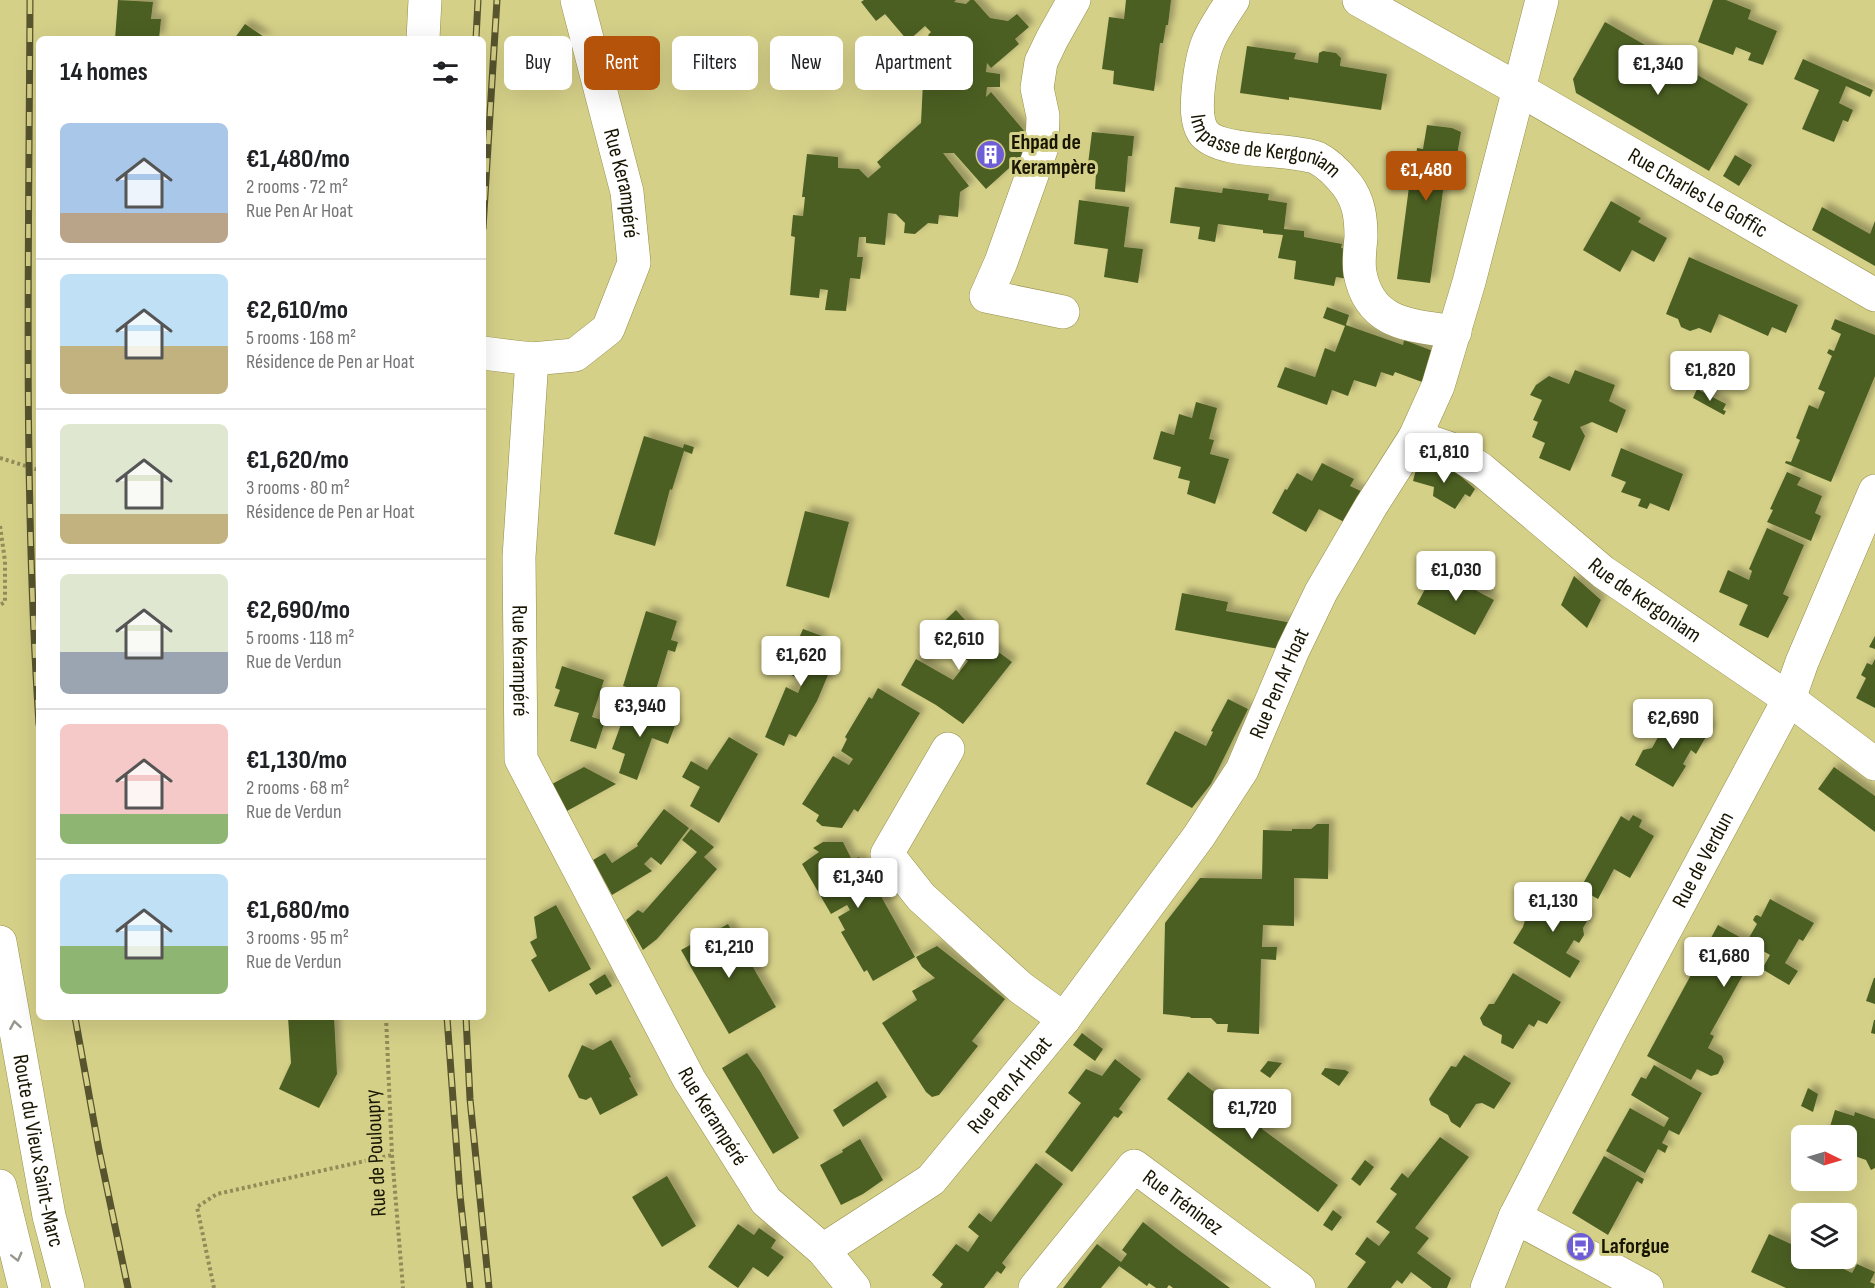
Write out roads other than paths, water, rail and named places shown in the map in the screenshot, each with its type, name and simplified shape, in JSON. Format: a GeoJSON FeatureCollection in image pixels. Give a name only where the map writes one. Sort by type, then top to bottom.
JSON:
{"type":"FeatureCollection","features":[{"type":"Feature","properties":{"kind":"main road"},"geometry":{"type":"LineString","coordinates":[[423,36],[425,0]]}},
{"type":"Feature","properties":{"kind":"main road","name":"Rue Kerampéré"},"geometry":{"type":"LineString","coordinates":[[577,0],[627,192],[634,263],[608,329],[575,355],[532,358],[519,557],[521,759],[689,1079],[765,1201],[823,1250],[854,1288]]}},
{"type":"Feature","properties":{"kind":"main road"},"geometry":{"type":"LineString","coordinates":[[1063,312],[986,296],[1001,262],[1042,147],[1043,116],[1037,88],[1041,62],[1074,0]]}},
{"type":"Feature","properties":{"kind":"main road","name":"Impasse de Kergoniam"},"geometry":{"type":"LineString","coordinates":[[1233,0],[1210,35],[1201,61],[1197,104],[1198,119],[1203,132],[1212,140],[1226,145],[1289,152],[1316,158],[1335,171],[1349,188],[1360,210],[1360,272],[1365,291],[1374,306],[1387,317],[1402,323],[1455,332]]}},
{"type":"Feature","properties":{"kind":"main road","name":"Rue Charles Le Goffic"},"geometry":{"type":"LineString","coordinates":[[1359,0],[1875,295]]}},
{"type":"Feature","properties":{"kind":"main road","name":"Rue Pen Ar Hoat"},"geometry":{"type":"LineString","coordinates":[[823,1250],[931,1180],[1064,1019],[1224,800],[1242,770],[1293,650],[1322,591],[1371,506],[1415,437],[1438,386],[1455,332],[1542,0]]}},
{"type":"Feature","properties":{"kind":"main road"},"geometry":{"type":"LineString","coordinates":[[486,353],[532,358]]}},
{"type":"Feature","properties":{"kind":"main road","name":"Rue de Kergoniam"},"geometry":{"type":"LineString","coordinates":[[1415,437],[1448,448],[1481,469],[1603,572],[1790,699],[1875,764]]}},
{"type":"Feature","properties":{"kind":"main road","name":"Rue de Verdun"},"geometry":{"type":"LineString","coordinates":[[1486,1288],[1515,1217],[1611,1031],[1790,699],[1802,662],[1875,491]]}},
{"type":"Feature","properties":{"kind":"main road"},"geometry":{"type":"LineString","coordinates":[[948,749],[887,854],[921,897],[1022,988],[1064,1019]]}},
{"type":"Feature","properties":{"kind":"main road","name":"Route du Vieux Saint-Marc"},"geometry":{"type":"LineString","coordinates":[[0,942],[49,1216],[68,1288]]}},
{"type":"Feature","properties":{"kind":"main road","name":"Rue Tréninez"},"geometry":{"type":"LineString","coordinates":[[1035,1288],[1134,1166],[1299,1288]]}},
{"type":"Feature","properties":{"kind":"main road","name":"Route du Vieux Saint-Marc"},"geometry":{"type":"LineString","coordinates":[[0,1186],[25,1288]]}},
{"type":"Feature","properties":{"kind":"main road"},"geometry":{"type":"LineString","coordinates":[[1515,1217],[1647,1288]]}},
{"type":"Feature","properties":{"kind":"railway"},"geometry":{"type":"LineString","coordinates":[[30,0],[29,453],[36,670]]}},
{"type":"Feature","properties":{"kind":"railway"},"geometry":{"type":"LineString","coordinates":[[476,36],[478,0]]}},
{"type":"Feature","properties":{"kind":"railway"},"geometry":{"type":"LineString","coordinates":[[486,179],[497,0]]}},
{"type":"Feature","properties":{"kind":"railway"},"geometry":{"type":"LineString","coordinates":[[76,1020],[99,1150],[128,1288]]}},
{"type":"Feature","properties":{"kind":"railway"},"geometry":{"type":"LineString","coordinates":[[447,1020],[460,1195],[470,1288]]}},
{"type":"Feature","properties":{"kind":"railway"},"geometry":{"type":"LineString","coordinates":[[466,1020],[470,1099],[489,1288]]}},
{"type":"Feature","properties":{"kind":"place","name":"Ehpad de Kerampère"},"geometry":{"type":"Point","coordinates":[990,155]}},
{"type":"Feature","properties":{"kind":"place","name":"Laforgue"},"geometry":{"type":"Point","coordinates":[1580,1246]}}]}
